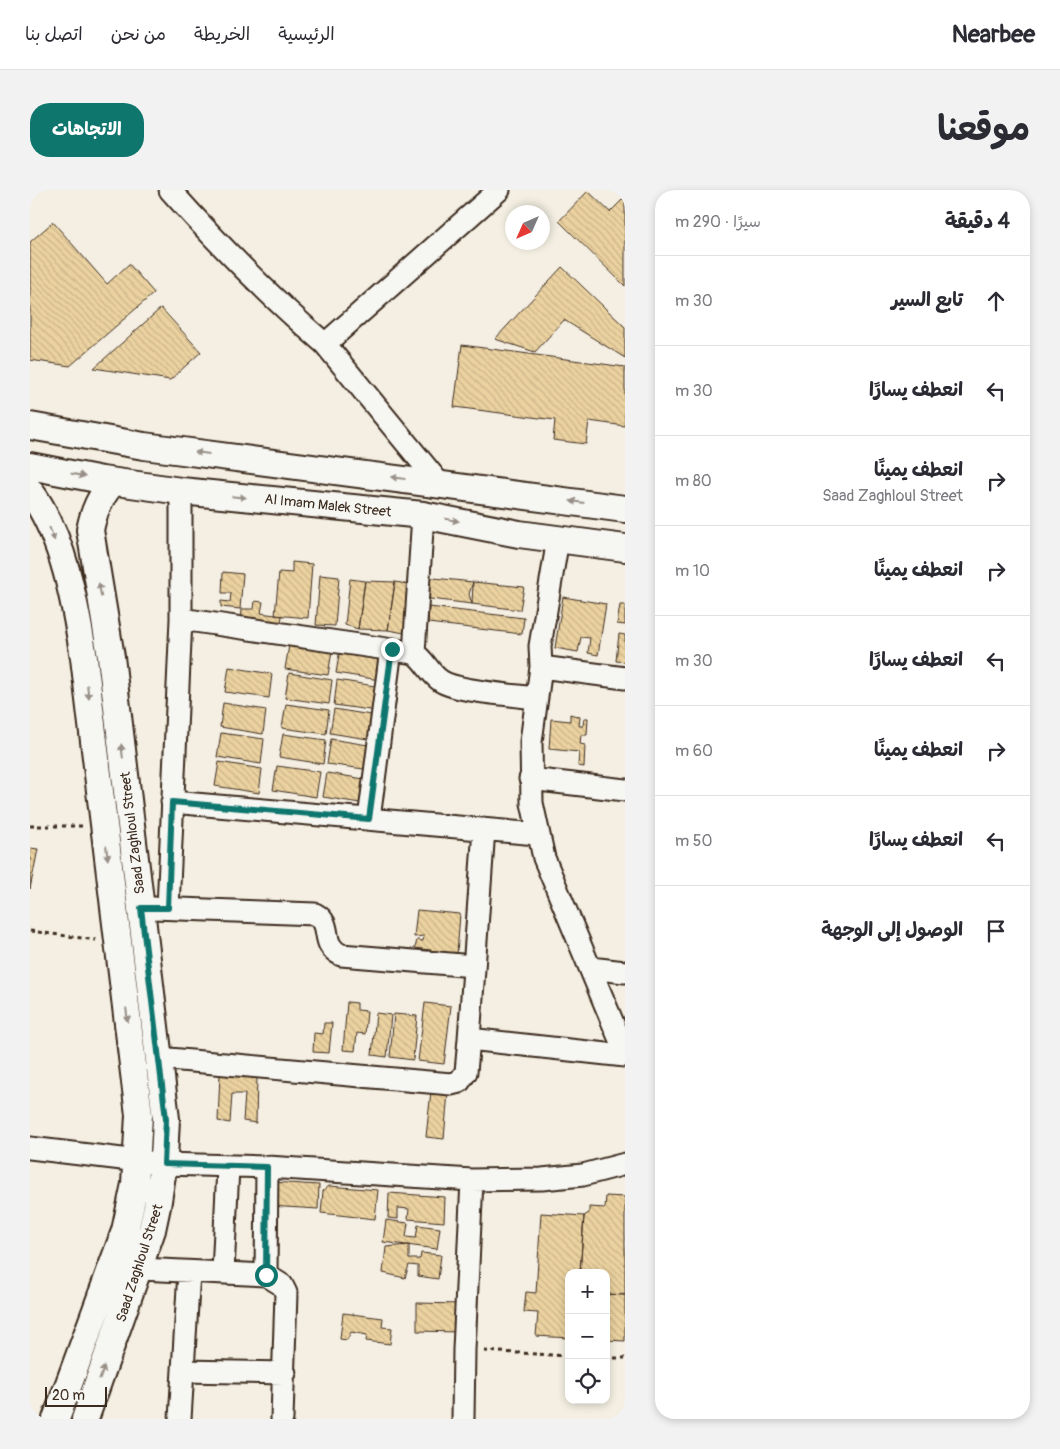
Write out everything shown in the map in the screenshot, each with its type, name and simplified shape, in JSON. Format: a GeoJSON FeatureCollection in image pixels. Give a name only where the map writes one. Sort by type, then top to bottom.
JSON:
{"type":"FeatureCollection","features":[{"type":"Feature","properties":{"kind":"street"},"geometry":{"type":"LineString","coordinates":[[170,190],[251,278],[279,305],[325,344],[439,483]]}},
{"type":"Feature","properties":{"kind":"street"},"geometry":{"type":"LineString","coordinates":[[325,344],[499,190]]}},
{"type":"Feature","properties":{"kind":"street"},"geometry":{"type":"LineString","coordinates":[[30,426],[144,446],[439,483],[625,509]]}},
{"type":"Feature","properties":{"kind":"street","name":"Al Imam Malek Street"},"geometry":{"type":"LineString","coordinates":[[30,466],[113,482],[181,491],[423,515],[519,534],[625,547]]}},
{"type":"Feature","properties":{"kind":"street","name":"Saad Zaghloul Street"},"geometry":{"type":"LineString","coordinates":[[85,1419],[140,1269],[158,1205],[164,1164],[166,1119],[111,657],[90,530],[94,512],[102,496],[113,482]]}},
{"type":"Feature","properties":{"kind":"street","name":"Saad Zaghloul Street"},"geometry":{"type":"LineString","coordinates":[[30,491],[44,512],[58,547],[78,620],[139,1115],[138,1160],[125,1231],[56,1419]]}},
{"type":"Feature","properties":{"kind":"street"},"geometry":{"type":"LineString","coordinates":[[168,908],[181,619],[181,491]]}},
{"type":"Feature","properties":{"kind":"street"},"geometry":{"type":"LineString","coordinates":[[519,534],[529,529],[534,521],[535,510],[531,501],[523,495]]}},
{"type":"Feature","properties":{"kind":"street"},"geometry":{"type":"LineString","coordinates":[[625,514],[618,523],[617,533],[625,547]]}},
{"type":"Feature","properties":{"kind":"street"},"geometry":{"type":"LineString","coordinates":[[414,653],[423,515]]}},
{"type":"Feature","properties":{"kind":"street"},"geometry":{"type":"LineString","coordinates":[[558,539],[540,646],[541,667],[531,742],[530,779],[537,834],[544,858],[625,1052]]}},
{"type":"Feature","properties":{"kind":"street"},"geometry":{"type":"LineString","coordinates":[[181,619],[414,653],[421,658],[433,675],[451,686],[537,698]]}},
{"type":"Feature","properties":{"kind":"street"},"geometry":{"type":"LineString","coordinates":[[369,819],[392,649]]}},
{"type":"Feature","properties":{"kind":"street"},"geometry":{"type":"LineString","coordinates":[[541,667],[625,678]]}},
{"type":"Feature","properties":{"kind":"street"},"geometry":{"type":"LineString","coordinates":[[530,779],[625,790]]}},
{"type":"Feature","properties":{"kind":"street"},"geometry":{"type":"LineString","coordinates":[[172,802],[537,834]]}},
{"type":"Feature","properties":{"kind":"street"},"geometry":{"type":"LineString","coordinates":[[158,1058],[451,1084],[459,1082],[465,1076],[469,1039],[484,829]]}},
{"type":"Feature","properties":{"kind":"street"},"geometry":{"type":"LineString","coordinates":[[141,908],[315,914],[322,918],[326,924],[327,942],[332,950],[341,955],[474,966]]}},
{"type":"Feature","properties":{"kind":"street"},"geometry":{"type":"LineString","coordinates":[[590,968],[625,972]]}},
{"type":"Feature","properties":{"kind":"street"},"geometry":{"type":"LineString","coordinates":[[469,1039],[625,1056]]}},
{"type":"Feature","properties":{"kind":"street"},"geometry":{"type":"LineString","coordinates":[[30,1148],[164,1164],[267,1167],[472,1180],[542,1179],[583,1175],[625,1164]]}},
{"type":"Feature","properties":{"kind":"street"},"geometry":{"type":"LineString","coordinates":[[223,1273],[228,1167]]}},
{"type":"Feature","properties":{"kind":"street"},"geometry":{"type":"LineString","coordinates":[[266,1275],[267,1167]]}},
{"type":"Feature","properties":{"kind":"street"},"geometry":{"type":"LineString","coordinates":[[463,1419],[464,1350],[472,1180]]}},
{"type":"Feature","properties":{"kind":"street"},"geometry":{"type":"LineString","coordinates":[[140,1269],[266,1275],[282,1285],[286,1293],[285,1373],[282,1419]]}},
{"type":"Feature","properties":{"kind":"street"},"geometry":{"type":"LineString","coordinates":[[180,1419],[189,1272]]}},
{"type":"Feature","properties":{"kind":"street"},"geometry":{"type":"LineString","coordinates":[[183,1370],[285,1373]]}},
{"type":"Feature","properties":{"kind":"path"},"geometry":{"type":"LineString","coordinates":[[30,826],[104,826]]}},
{"type":"Feature","properties":{"kind":"path"},"geometry":{"type":"LineString","coordinates":[[30,931],[118,943]]}},
{"type":"Feature","properties":{"kind":"path"},"geometry":{"type":"LineString","coordinates":[[464,1350],[565,1356]]}},
{"type":"Feature","properties":{"kind":"path"},"geometry":{"type":"LineString","coordinates":[[610,1358],[625,1358]]}},
{"type":"Feature","properties":{"kind":"building"},"geometry":{"type":"Polygon","coordinates":[[[588,191],[610,212],[625,197],[625,286],[559,221],[588,191]]]}},
{"type":"Feature","properties":{"kind":"building"},"geometry":{"type":"Polygon","coordinates":[[[53,222],[107,284],[129,264],[154,293],[70,366],[30,360],[30,242],[53,222]]]}},
{"type":"Feature","properties":{"kind":"building"},"geometry":{"type":"Polygon","coordinates":[[[562,267],[625,327],[625,358],[564,320],[535,352],[495,339],[562,267]]]}},
{"type":"Feature","properties":{"kind":"building"},"geometry":{"type":"Polygon","coordinates":[[[161,308],[201,352],[170,380],[94,368],[161,308]]]}},
{"type":"Feature","properties":{"kind":"building"},"geometry":{"type":"Polygon","coordinates":[[[462,345],[625,367],[625,426],[589,421],[586,444],[553,440],[555,420],[454,407],[462,345]]]}},
{"type":"Feature","properties":{"kind":"building"},"geometry":{"type":"Polygon","coordinates":[[[292,562],[312,564],[308,618],[275,615],[279,572],[292,573],[292,562]]]}},
{"type":"Feature","properties":{"kind":"building"},"geometry":{"type":"Polygon","coordinates":[[[223,572],[243,574],[240,609],[221,607],[221,601],[230,602],[231,593],[222,593],[223,572]]]}},
{"type":"Feature","properties":{"kind":"building"},"geometry":{"type":"Polygon","coordinates":[[[320,575],[339,577],[335,626],[316,625],[320,575]]]}},
{"type":"Feature","properties":{"kind":"building"},"geometry":{"type":"Polygon","coordinates":[[[424,577],[473,582],[469,594],[472,604],[422,598],[424,577]]]}},
{"type":"Feature","properties":{"kind":"building"},"geometry":{"type":"Polygon","coordinates":[[[350,579],[365,581],[358,629],[345,625],[350,579]]]}},
{"type":"Feature","properties":{"kind":"building"},"geometry":{"type":"Polygon","coordinates":[[[365,581],[395,582],[388,630],[358,629],[365,581]]]}},
{"type":"Feature","properties":{"kind":"building"},"geometry":{"type":"Polygon","coordinates":[[[395,582],[414,585],[410,634],[388,630],[395,582]]]}},
{"type":"Feature","properties":{"kind":"building"},"geometry":{"type":"Polygon","coordinates":[[[473,582],[524,587],[520,610],[472,604],[473,582]]]}},
{"type":"Feature","properties":{"kind":"building"},"geometry":{"type":"Polygon","coordinates":[[[563,597],[606,604],[598,655],[588,653],[590,638],[581,637],[578,652],[555,648],[563,597]]]}},
{"type":"Feature","properties":{"kind":"building"},"geometry":{"type":"Polygon","coordinates":[[[255,601],[263,602],[261,613],[282,616],[280,631],[241,622],[242,609],[254,609],[255,601]]]}},
{"type":"Feature","properties":{"kind":"building"},"geometry":{"type":"Polygon","coordinates":[[[620,605],[625,605],[625,625],[617,624],[620,605]]]}},
{"type":"Feature","properties":{"kind":"building"},"geometry":{"type":"Polygon","coordinates":[[[429,607],[524,618],[522,634],[428,623],[429,607]]]}},
{"type":"Feature","properties":{"kind":"building"},"geometry":{"type":"Polygon","coordinates":[[[619,634],[625,635],[625,662],[616,661],[619,634]]]}},
{"type":"Feature","properties":{"kind":"building"},"geometry":{"type":"Polygon","coordinates":[[[289,645],[332,651],[328,675],[285,669],[289,645]]]}},
{"type":"Feature","properties":{"kind":"building"},"geometry":{"type":"Polygon","coordinates":[[[340,649],[383,656],[380,680],[336,673],[340,649]]]}},
{"type":"Feature","properties":{"kind":"building"},"geometry":{"type":"Polygon","coordinates":[[[229,667],[272,674],[269,698],[225,692],[229,667]]]}},
{"type":"Feature","properties":{"kind":"building"},"geometry":{"type":"Polygon","coordinates":[[[289,673],[332,680],[329,704],[285,698],[289,673]]]}},
{"type":"Feature","properties":{"kind":"building"},"geometry":{"type":"Polygon","coordinates":[[[337,680],[381,687],[377,711],[334,705],[337,680]]]}},
{"type":"Feature","properties":{"kind":"building"},"geometry":{"type":"Polygon","coordinates":[[[223,703],[266,710],[263,734],[220,727],[223,703]]]}},
{"type":"Feature","properties":{"kind":"building"},"geometry":{"type":"Polygon","coordinates":[[[286,704],[329,710],[326,734],[282,728],[286,704]]]}},
{"type":"Feature","properties":{"kind":"building"},"geometry":{"type":"Polygon","coordinates":[[[334,709],[377,716],[374,740],[330,733],[334,709]]]}},
{"type":"Feature","properties":{"kind":"building"},"geometry":{"type":"Polygon","coordinates":[[[570,714],[580,717],[579,726],[583,726],[584,718],[588,718],[587,735],[581,735],[580,744],[585,745],[584,767],[578,766],[579,752],[549,749],[551,719],[570,721],[570,714]]]}},
{"type":"Feature","properties":{"kind":"building"},"geometry":{"type":"Polygon","coordinates":[[[221,733],[264,739],[261,764],[217,757],[221,733]]]}},
{"type":"Feature","properties":{"kind":"building"},"geometry":{"type":"Polygon","coordinates":[[[283,734],[326,740],[323,764],[279,757],[283,734]]]}},
{"type":"Feature","properties":{"kind":"building"},"geometry":{"type":"Polygon","coordinates":[[[331,739],[374,746],[371,770],[327,764],[331,739]]]}},
{"type":"Feature","properties":{"kind":"building"},"geometry":{"type":"Polygon","coordinates":[[[219,762],[262,769],[259,793],[215,786],[219,762]]]}},
{"type":"Feature","properties":{"kind":"building"},"geometry":{"type":"Polygon","coordinates":[[[277,766],[320,772],[316,797],[273,790],[277,766]]]}},
{"type":"Feature","properties":{"kind":"building"},"geometry":{"type":"Polygon","coordinates":[[[327,773],[370,780],[366,804],[323,797],[327,773]]]}},
{"type":"Feature","properties":{"kind":"building"},"geometry":{"type":"Polygon","coordinates":[[[30,848],[38,849],[30,889],[30,848]]]}},
{"type":"Feature","properties":{"kind":"building"},"geometry":{"type":"Polygon","coordinates":[[[417,910],[460,914],[457,954],[415,948],[417,940],[423,941],[424,936],[414,937],[417,910]]]}},
{"type":"Feature","properties":{"kind":"building"},"geometry":{"type":"Polygon","coordinates":[[[347,1002],[357,1003],[357,1010],[367,1011],[365,1034],[357,1033],[355,1051],[343,1050],[347,1002]]]}},
{"type":"Feature","properties":{"kind":"building"},"geometry":{"type":"Polygon","coordinates":[[[425,1003],[451,1006],[444,1064],[418,1061],[425,1003]]]}},
{"type":"Feature","properties":{"kind":"building"},"geometry":{"type":"Polygon","coordinates":[[[376,1013],[391,1015],[387,1057],[372,1055],[376,1013]]]}},
{"type":"Feature","properties":{"kind":"building"},"geometry":{"type":"Polygon","coordinates":[[[394,1014],[417,1016],[413,1060],[390,1057],[394,1014]]]}},
{"type":"Feature","properties":{"kind":"building"},"geometry":{"type":"Polygon","coordinates":[[[324,1023],[332,1023],[329,1053],[313,1052],[314,1033],[323,1034],[324,1023]]]}},
{"type":"Feature","properties":{"kind":"building"},"geometry":{"type":"Polygon","coordinates":[[[220,1074],[257,1075],[256,1123],[243,1121],[245,1094],[232,1094],[230,1123],[218,1121],[220,1074]]]}},
{"type":"Feature","properties":{"kind":"building"},"geometry":{"type":"Polygon","coordinates":[[[431,1091],[448,1092],[444,1139],[426,1137],[431,1091]]]}},
{"type":"Feature","properties":{"kind":"building"},"geometry":{"type":"Polygon","coordinates":[[[272,1182],[319,1185],[318,1209],[269,1206],[272,1182]]]}},
{"type":"Feature","properties":{"kind":"building"},"geometry":{"type":"Polygon","coordinates":[[[329,1186],[378,1190],[375,1219],[321,1213],[323,1191],[329,1186]]]}},
{"type":"Feature","properties":{"kind":"building"},"geometry":{"type":"Polygon","coordinates":[[[389,1193],[445,1197],[444,1222],[408,1219],[409,1209],[398,1208],[398,1219],[388,1218],[389,1193]]]}},
{"type":"Feature","properties":{"kind":"building"},"geometry":{"type":"Polygon","coordinates":[[[606,1196],[625,1197],[625,1295],[610,1294],[610,1269],[580,1269],[584,1216],[589,1213],[589,1207],[605,1208],[606,1196]]]}},
{"type":"Feature","properties":{"kind":"building"},"geometry":{"type":"Polygon","coordinates":[[[541,1213],[584,1216],[580,1269],[565,1269],[565,1338],[536,1336],[538,1313],[524,1312],[526,1292],[536,1293],[541,1213]]]}},
{"type":"Feature","properties":{"kind":"building"},"geometry":{"type":"Polygon","coordinates":[[[386,1220],[408,1223],[406,1237],[416,1238],[418,1225],[440,1228],[437,1249],[383,1242],[386,1220]]]}},
{"type":"Feature","properties":{"kind":"building"},"geometry":{"type":"Polygon","coordinates":[[[409,1245],[409,1259],[420,1259],[421,1253],[441,1255],[438,1279],[418,1276],[418,1266],[409,1265],[405,1278],[383,1273],[386,1247],[409,1245]]]}},
{"type":"Feature","properties":{"kind":"building"},"geometry":{"type":"Polygon","coordinates":[[[610,1294],[625,1295],[625,1341],[610,1340],[610,1294]]]}},
{"type":"Feature","properties":{"kind":"building"},"geometry":{"type":"Polygon","coordinates":[[[417,1303],[459,1304],[458,1332],[417,1331],[417,1303]]]}},
{"type":"Feature","properties":{"kind":"building"},"geometry":{"type":"Polygon","coordinates":[[[343,1313],[383,1318],[382,1327],[392,1328],[390,1344],[366,1341],[367,1335],[351,1332],[347,1340],[340,1339],[343,1313]]]}},
{"type":"Feature","properties":{"kind":"route"},"geometry":{"type":"LineString","coordinates":[[266,1275],[264,1265],[267,1167],[164,1164],[166,1119],[141,908],[168,908],[172,802],[369,819],[392,649]]}}]}
